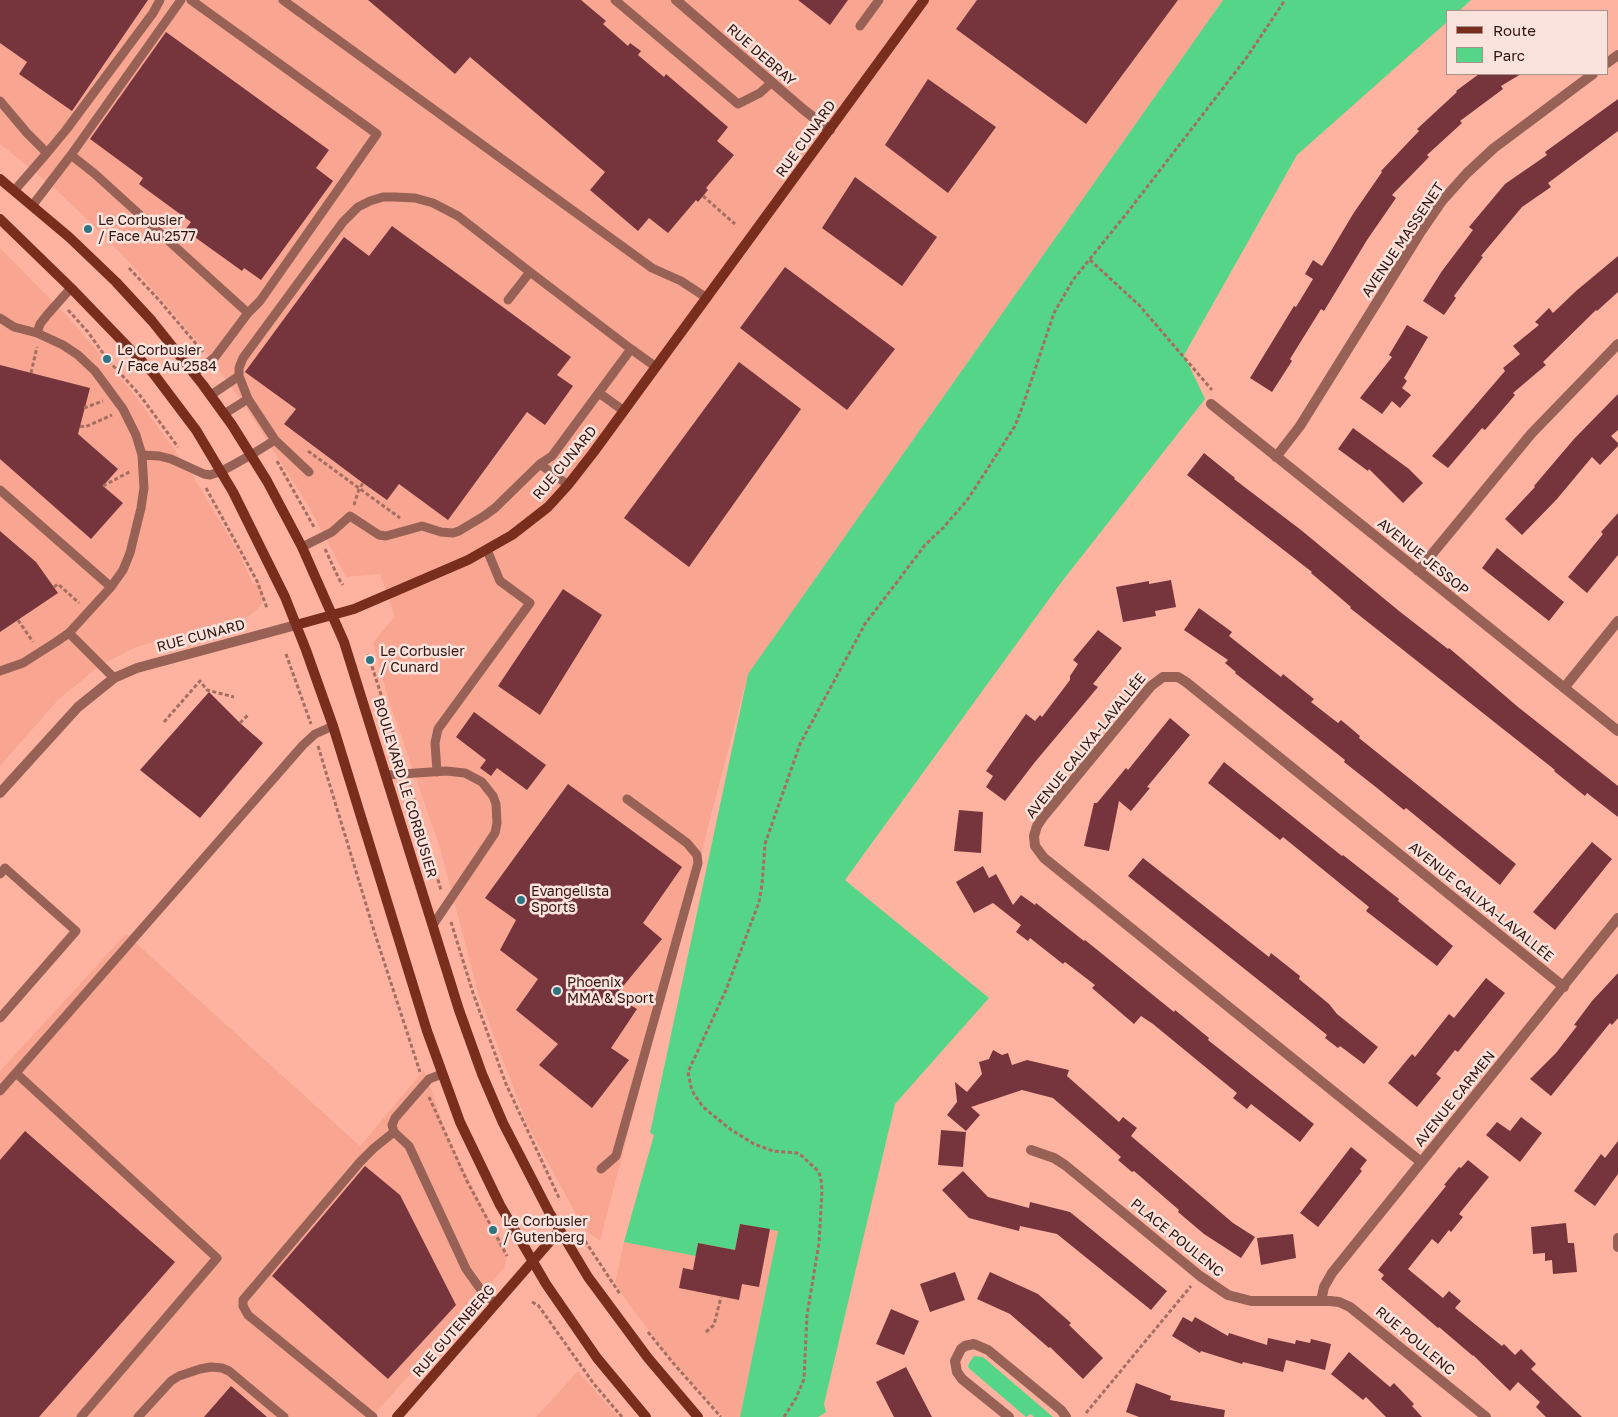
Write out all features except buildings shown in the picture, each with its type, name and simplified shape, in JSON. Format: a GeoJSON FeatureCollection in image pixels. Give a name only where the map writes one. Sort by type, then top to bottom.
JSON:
{"type":"FeatureCollection","features":[{"type":"Feature","properties":{"kind":"street","name":"RUE DEBRAY"},"geometry":{"type":"LineString","coordinates":[[676,0],[830,130]]}},
{"type":"Feature","properties":{"kind":"street","name":"RUE CUNARD"},"geometry":{"type":"LineString","coordinates":[[0,793],[78,707],[114,678],[137,668],[333,615],[377,599],[460,564],[487,550],[524,526],[548,507],[568,485],[624,411],[924,0]]}},
{"type":"Feature","properties":{"kind":"street","name":"AVENUE MASSENET"},"geometry":{"type":"LineString","coordinates":[[1276,457],[1300,426],[1442,201],[1467,173],[1494,148],[1592,75]]}},
{"type":"Feature","properties":{"kind":"street","name":"BOULEVARD LE CORBUSIER"},"geometry":{"type":"LineString","coordinates":[[0,179],[69,237],[122,288],[195,373],[251,455],[302,546],[348,653],[468,1034],[493,1101],[559,1231],[588,1277],[618,1320],[667,1382],[698,1417]]}},
{"type":"Feature","properties":{"kind":"street"},"geometry":{"type":"LineString","coordinates":[[0,219],[71,288],[153,373],[196,430],[222,471],[265,555],[296,625],[333,726],[424,1022],[460,1122],[481,1168],[532,1262],[592,1350],[646,1417]]}},
{"type":"Feature","properties":{"kind":"street"},"geometry":{"type":"LineString","coordinates":[[1418,571],[1531,434],[1618,344]]}},
{"type":"Feature","properties":{"kind":"street","name":"AVENUE JESSOP"},"geometry":{"type":"LineString","coordinates":[[1212,404],[1618,731]]}},
{"type":"Feature","properties":{"kind":"street"},"geometry":{"type":"LineString","coordinates":[[1564,688],[1618,621]]}},
{"type":"Feature","properties":{"kind":"street","name":"AVENUE CALIXA-LAVALLÉE"},"geometry":{"type":"LineString","coordinates":[[1421,1162],[1044,858],[1035,846],[1034,836],[1037,826],[1150,686],[1163,677],[1178,677],[1194,688],[1564,987]]}},
{"type":"Feature","properties":{"kind":"street","name":"AVENUE CARMEN"},"geometry":{"type":"LineString","coordinates":[[1321,1301],[1328,1279],[1618,918]]}},
{"type":"Feature","properties":{"kind":"street","name":"PLACE POULENC"},"geometry":{"type":"LineString","coordinates":[[1031,1150],[1054,1158],[1065,1165],[1200,1276],[1228,1295],[1243,1300],[1259,1302],[1321,1301]]}},
{"type":"Feature","properties":{"kind":"street"},"geometry":{"type":"LineString","coordinates":[[532,1262],[559,1231]]}},
{"type":"Feature","properties":{"kind":"street"},"geometry":{"type":"LineString","coordinates":[[1618,1238],[1618,1247]]}},
{"type":"Feature","properties":{"kind":"street","name":"RUE GUTENBERG"},"geometry":{"type":"LineString","coordinates":[[397,1417],[532,1262]]}},
{"type":"Feature","properties":{"kind":"street","name":"RUE POULENC"},"geometry":{"type":"LineString","coordinates":[[1321,1301],[1339,1302],[1358,1312],[1486,1417]]}},
{"type":"Feature","properties":{"kind":"street"},"geometry":{"type":"LineString","coordinates":[[1009,1417],[957,1372],[956,1361],[961,1349],[965,1346],[974,1344],[988,1350],[1061,1410],[1066,1417]]}},
{"type":"Feature","properties":{"kind":"lane"},"geometry":{"type":"LineString","coordinates":[[14,191],[72,123],[153,13],[160,0]]}},
{"type":"Feature","properties":{"kind":"lane"},"geometry":{"type":"LineString","coordinates":[[32,206],[71,155],[181,0]]}},
{"type":"Feature","properties":{"kind":"lane"},"geometry":{"type":"LineString","coordinates":[[192,0],[377,134],[260,301],[248,313],[215,357],[195,373]]}},
{"type":"Feature","properties":{"kind":"lane"},"geometry":{"type":"LineString","coordinates":[[283,0],[652,268],[681,281],[707,298]]}},
{"type":"Feature","properties":{"kind":"lane"},"geometry":{"type":"LineString","coordinates":[[615,0],[738,104],[760,93],[772,82]]}},
{"type":"Feature","properties":{"kind":"lane"},"geometry":{"type":"LineString","coordinates":[[860,26],[879,0]]}},
{"type":"Feature","properties":{"kind":"lane"},"geometry":{"type":"LineString","coordinates":[[0,101],[27,133],[47,152]]}},
{"type":"Feature","properties":{"kind":"lane"},"geometry":{"type":"LineString","coordinates":[[71,155],[95,174],[248,313]]}},
{"type":"Feature","properties":{"kind":"lane"},"geometry":{"type":"LineString","coordinates":[[309,472],[271,443],[248,399],[239,376],[239,368],[242,358],[343,222],[358,208],[370,201],[383,197],[416,198],[433,203],[458,216],[656,367]]}},
{"type":"Feature","properties":{"kind":"lane"},"geometry":{"type":"LineString","coordinates":[[508,300],[530,272]]}},
{"type":"Feature","properties":{"kind":"lane"},"geometry":{"type":"LineString","coordinates":[[37,333],[40,324],[71,288]]}},
{"type":"Feature","properties":{"kind":"lane"},"geometry":{"type":"LineString","coordinates":[[0,318],[14,327],[37,333],[63,345],[78,355],[95,371],[123,409],[136,435],[142,455],[144,488],[130,553],[111,587],[68,633],[23,663],[0,671]]}},
{"type":"Feature","properties":{"kind":"lane"},"geometry":{"type":"LineString","coordinates":[[302,546],[332,532],[350,516],[379,535],[386,536],[422,526],[442,532],[459,531],[495,508],[540,464],[552,456],[631,349]]}},
{"type":"Feature","properties":{"kind":"lane"},"geometry":{"type":"LineString","coordinates":[[211,395],[239,376]]}},
{"type":"Feature","properties":{"kind":"lane"},"geometry":{"type":"LineString","coordinates":[[599,393],[624,411]]}},
{"type":"Feature","properties":{"kind":"lane"},"geometry":{"type":"LineString","coordinates":[[224,414],[248,399]]}},
{"type":"Feature","properties":{"kind":"lane"},"geometry":{"type":"LineString","coordinates":[[142,455],[171,459],[204,474],[214,475],[271,443]]}},
{"type":"Feature","properties":{"kind":"lane"},"geometry":{"type":"LineString","coordinates":[[540,464],[568,485]]}},
{"type":"Feature","properties":{"kind":"lane"},"geometry":{"type":"LineString","coordinates":[[0,490],[111,587]]}},
{"type":"Feature","properties":{"kind":"lane"},"geometry":{"type":"LineString","coordinates":[[436,772],[435,743],[438,729],[530,603],[500,581],[487,550]]}},
{"type":"Feature","properties":{"kind":"lane"},"geometry":{"type":"LineString","coordinates":[[68,633],[114,678]]}},
{"type":"Feature","properties":{"kind":"lane"},"geometry":{"type":"LineString","coordinates":[[0,1091],[303,745],[315,734],[333,726]]}},
{"type":"Feature","properties":{"kind":"lane"},"geometry":{"type":"LineString","coordinates":[[387,775],[436,772],[465,773],[482,782],[493,796],[497,813],[495,833],[433,925]]}},
{"type":"Feature","properties":{"kind":"lane"},"geometry":{"type":"LineString","coordinates":[[600,1169],[616,1156],[698,863],[696,855],[687,844],[626,799]]}},
{"type":"Feature","properties":{"kind":"lane"},"geometry":{"type":"LineString","coordinates":[[0,874],[5,868],[76,931],[0,1018]]}},
{"type":"Feature","properties":{"kind":"lane"},"geometry":{"type":"LineString","coordinates":[[16,1073],[217,1258],[81,1417]]}},
{"type":"Feature","properties":{"kind":"lane"},"geometry":{"type":"LineString","coordinates":[[442,1074],[429,1079],[424,1084],[395,1118],[392,1125],[394,1132],[408,1146],[466,1269],[481,1290],[496,1304]]}},
{"type":"Feature","properties":{"kind":"lane"},"geometry":{"type":"LineString","coordinates":[[373,1417],[248,1315],[243,1306],[243,1300],[360,1162],[394,1132]]}},
{"type":"Feature","properties":{"kind":"lane"},"geometry":{"type":"LineString","coordinates":[[138,1417],[171,1381],[200,1368],[211,1367],[229,1371],[284,1417]]}},
{"type":"Feature","properties":{"kind":"path"},"geometry":{"type":"LineString","coordinates":[[784,1417],[796,1398],[804,1379],[807,1315],[819,1243],[821,1180],[819,1172],[797,1153],[773,1151],[754,1144],[730,1129],[703,1107],[691,1087],[688,1072],[726,990],[759,902],[765,844],[804,734],[865,624],[925,545],[943,528],[968,499],[1015,426],[1054,313],[1073,280],[1247,56],[1286,0]]}},
{"type":"Feature","properties":{"kind":"path"},"geometry":{"type":"LineString","coordinates":[[703,196],[735,224]]}},
{"type":"Feature","properties":{"kind":"path"},"geometry":{"type":"LineString","coordinates":[[1090,260],[1139,305],[1212,390]]}},
{"type":"Feature","properties":{"kind":"path"},"geometry":{"type":"LineString","coordinates":[[129,268],[190,336],[210,362]]}},
{"type":"Feature","properties":{"kind":"path"},"geometry":{"type":"LineString","coordinates":[[31,373],[38,344]]}},
{"type":"Feature","properties":{"kind":"path"},"geometry":{"type":"LineString","coordinates":[[84,408],[99,402]]}},
{"type":"Feature","properties":{"kind":"path"},"geometry":{"type":"LineString","coordinates":[[80,426],[85,427],[103,418]]}},
{"type":"Feature","properties":{"kind":"path"},"geometry":{"type":"LineString","coordinates":[[271,443],[320,539],[338,579],[343,585]]}},
{"type":"Feature","properties":{"kind":"path"},"geometry":{"type":"LineString","coordinates":[[307,450],[385,508]]}},
{"type":"Feature","properties":{"kind":"path"},"geometry":{"type":"LineString","coordinates":[[103,486],[131,470]]}},
{"type":"Feature","properties":{"kind":"path"},"geometry":{"type":"LineString","coordinates":[[359,490],[364,483]]}},
{"type":"Feature","properties":{"kind":"path"},"geometry":{"type":"LineString","coordinates":[[54,587],[58,584],[82,606]]}},
{"type":"Feature","properties":{"kind":"path"},"geometry":{"type":"LineString","coordinates":[[18,620],[27,633]]}},
{"type":"Feature","properties":{"kind":"path"},"geometry":{"type":"LineString","coordinates":[[286,654],[315,734],[372,926],[424,1084],[467,1181],[507,1256]]}},
{"type":"Feature","properties":{"kind":"path","name":"BOULEVARD LE CORBUSIER"},"geometry":{"type":"LineString","coordinates":[[368,654],[473,993],[506,1084],[560,1200]]}},
{"type":"Feature","properties":{"kind":"path"},"geometry":{"type":"LineString","coordinates":[[164,722],[200,681],[207,690],[234,697]]}},
{"type":"Feature","properties":{"kind":"path"},"geometry":{"type":"LineString","coordinates":[[240,723],[249,714]]}},
{"type":"Feature","properties":{"kind":"path"},"geometry":{"type":"LineString","coordinates":[[584,1241],[620,1295]]}},
{"type":"Feature","properties":{"kind":"path"},"geometry":{"type":"LineString","coordinates":[[1086,1412],[1190,1287]]}},
{"type":"Feature","properties":{"kind":"path"},"geometry":{"type":"LineString","coordinates":[[706,1332],[714,1325],[722,1296]]}},
{"type":"Feature","properties":{"kind":"path"},"geometry":{"type":"LineString","coordinates":[[532,1302],[538,1306],[594,1384],[622,1417]]}},
{"type":"Feature","properties":{"kind":"path"},"geometry":{"type":"LineString","coordinates":[[646,1329],[721,1417]]}},
{"type":"Feature","properties":{"kind":"shaded area"},"geometry":{"type":"Polygon","coordinates":[[[0,0],[1223,0],[748,674],[600,1241],[584,1229],[527,1124],[479,996],[440,848],[387,695],[373,642],[395,616],[380,574],[346,577],[308,505],[243,403],[199,343],[130,263],[90,222],[53,187],[0,144],[0,0]]]}},
{"type":"Feature","properties":{"kind":"shaded area"},"geometry":{"type":"Polygon","coordinates":[[[0,248],[67,316],[134,394],[190,471],[240,555],[253,585],[260,582],[263,593],[262,603],[249,616],[136,647],[98,667],[59,699],[0,766],[0,248]]]}},
{"type":"Feature","properties":{"kind":"shaded area"},"geometry":{"type":"Polygon","coordinates":[[[126,934],[360,1146],[424,1070],[448,1138],[487,1216],[505,1245],[506,1261],[504,1268],[372,1417],[0,1417],[0,1071],[126,934]]]}},
{"type":"Feature","properties":{"kind":"shaded area"},"geometry":{"type":"Polygon","coordinates":[[[654,1134],[778,1231],[740,1417],[724,1417],[717,1410],[666,1353],[615,1283],[624,1242],[654,1134]]]}},
{"type":"Feature","properties":{"kind":"shaded area"},"geometry":{"type":"Polygon","coordinates":[[[578,1371],[618,1417],[536,1417],[578,1371]]]}},
{"type":"Feature","properties":{"kind":"green space"},"geometry":{"type":"Polygon","coordinates":[[[1223,0],[1471,0],[1460,10],[1446,10],[1446,23],[1297,155],[1184,355],[1205,399],[1060,584],[845,880],[989,998],[895,1104],[824,1404],[826,1412],[818,1417],[740,1417],[778,1231],[740,1224],[735,1250],[698,1243],[696,1256],[624,1242],[654,1135],[650,1133],[748,674],[1223,0]]]}},
{"type":"Feature","properties":{"kind":"green space"},"geometry":{"type":"Polygon","coordinates":[[[974,1356],[983,1357],[1053,1417],[1034,1417],[1031,1414],[1026,1417],[968,1367],[974,1356]]]}},
{"type":"Feature","properties":{"kind":"place","name":"Le Corbusier / Face Au 2577"},"geometry":{"type":"Point","coordinates":[88,229]}},
{"type":"Feature","properties":{"kind":"place","name":"Le Corbusier / Face Au 2584"},"geometry":{"type":"Point","coordinates":[107,359]}},
{"type":"Feature","properties":{"kind":"place","name":"Le Corbusier / Cunard"},"geometry":{"type":"Point","coordinates":[370,660]}},
{"type":"Feature","properties":{"kind":"place","name":"Evangelista Sports"},"geometry":{"type":"Point","coordinates":[521,900]}},
{"type":"Feature","properties":{"kind":"place","name":"Phoenix MMA & Sport"},"geometry":{"type":"Point","coordinates":[557,991]}},
{"type":"Feature","properties":{"kind":"place","name":"Le Corbusier / Gutenberg"},"geometry":{"type":"Point","coordinates":[493,1230]}}]}
